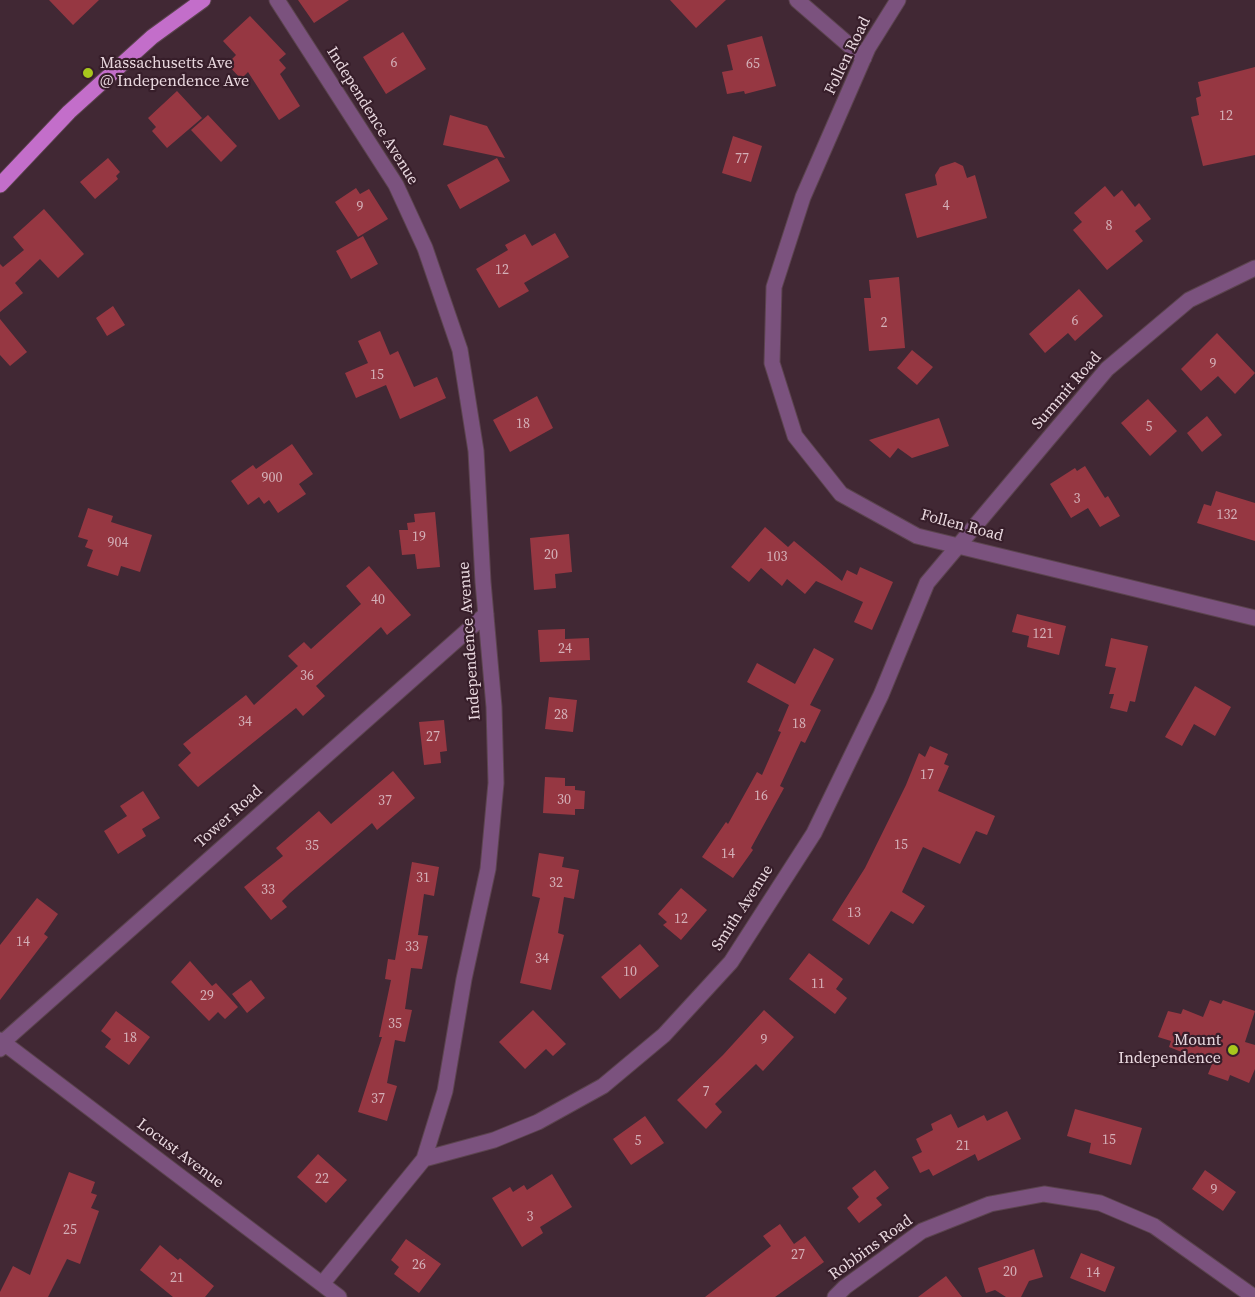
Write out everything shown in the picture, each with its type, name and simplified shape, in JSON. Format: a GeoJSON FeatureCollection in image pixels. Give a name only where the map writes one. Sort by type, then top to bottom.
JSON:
{"type":"FeatureCollection","features":[{"type":"Feature","properties":{"kind":"main road"},"geometry":{"type":"LineString","coordinates":[[0,185],[69,112],[152,37],[197,2]]}},
{"type":"Feature","properties":{"kind":"street","name":"Independence Avenue"},"geometry":{"type":"LineString","coordinates":[[277,0],[396,185],[425,249],[460,350],[476,452],[494,707],[496,783],[488,869],[464,979],[445,1091],[424,1159],[322,1284]]}},
{"type":"Feature","properties":{"kind":"street"},"geometry":{"type":"LineString","coordinates":[[797,0],[864,58]]}},
{"type":"Feature","properties":{"kind":"street","name":"Follen Road"},"geometry":{"type":"LineString","coordinates":[[898,0],[868,48],[803,196],[774,287],[772,363],[795,436],[842,494],[917,536],[1255,618]]}},
{"type":"Feature","properties":{"kind":"street","name":"Summit Road"},"geometry":{"type":"LineString","coordinates":[[959,545],[1107,369],[1189,300],[1255,268]]}},
{"type":"Feature","properties":{"kind":"street","name":"Smith Avenue"},"geometry":{"type":"LineString","coordinates":[[424,1159],[494,1140],[538,1122],[603,1086],[664,1035],[730,962],[814,833],[881,695],[927,583],[959,545]]}},
{"type":"Feature","properties":{"kind":"street","name":"Tower Road"},"geometry":{"type":"LineString","coordinates":[[1,1043],[486,614]]}},
{"type":"Feature","properties":{"kind":"street","name":"Locust Avenue"},"geometry":{"type":"LineString","coordinates":[[1,1043],[339,1297]]}},
{"type":"Feature","properties":{"kind":"street","name":"Robbins Road"},"geometry":{"type":"LineString","coordinates":[[835,1297],[845,1287],[922,1231],[990,1204],[1044,1194],[1100,1203],[1154,1226],[1254,1297]]}},
{"type":"Feature","properties":{"kind":"building"},"geometry":{"type":"Polygon","coordinates":[[[49,0],[99,0],[73,25],[49,0]]]}},
{"type":"Feature","properties":{"kind":"building"},"geometry":{"type":"Polygon","coordinates":[[[298,0],[349,0],[314,23],[298,0]]]}},
{"type":"Feature","properties":{"kind":"building"},"geometry":{"type":"Polygon","coordinates":[[[670,0],[726,0],[696,28],[670,0]]]}},
{"type":"Feature","properties":{"kind":"building"},"geometry":{"type":"Polygon","coordinates":[[[250,16],[286,54],[279,60],[286,68],[280,74],[300,106],[279,120],[248,72],[241,79],[227,64],[236,55],[223,41],[250,16]]]}},
{"type":"Feature","properties":{"kind":"building"},"geometry":{"type":"Polygon","coordinates":[[[403,32],[426,69],[386,94],[363,57],[403,32]]]}},
{"type":"Feature","properties":{"kind":"building"},"geometry":{"type":"Polygon","coordinates":[[[762,36],[776,86],[745,94],[744,91],[727,94],[722,72],[733,70],[727,45],[762,36]]]}},
{"type":"Feature","properties":{"kind":"building"},"geometry":{"type":"Polygon","coordinates":[[[1255,67],[1255,155],[1203,166],[1191,117],[1199,115],[1196,98],[1201,96],[1198,82],[1255,67]]]}},
{"type":"Feature","properties":{"kind":"building"},"geometry":{"type":"Polygon","coordinates":[[[177,91],[202,118],[167,148],[152,131],[156,127],[148,118],[177,91]]]}},
{"type":"Feature","properties":{"kind":"building"},"geometry":{"type":"Polygon","coordinates":[[[208,115],[237,146],[221,162],[191,130],[208,115]]]}},
{"type":"Feature","properties":{"kind":"building"},"geometry":{"type":"Polygon","coordinates":[[[450,115],[487,126],[505,158],[443,145],[450,115]]]}},
{"type":"Feature","properties":{"kind":"building"},"geometry":{"type":"Polygon","coordinates":[[[733,136],[762,146],[751,182],[722,173],[733,136]]]}},
{"type":"Feature","properties":{"kind":"building"},"geometry":{"type":"Polygon","coordinates":[[[108,158],[120,172],[116,176],[118,179],[95,199],[80,182],[108,158]]]}},
{"type":"Feature","properties":{"kind":"building"},"geometry":{"type":"Polygon","coordinates":[[[497,158],[510,181],[460,209],[447,185],[497,158]]]}},
{"type":"Feature","properties":{"kind":"building"},"geometry":{"type":"Polygon","coordinates":[[[955,162],[963,166],[967,178],[975,175],[987,218],[917,238],[905,194],[937,185],[935,175],[940,167],[955,162]]]}},
{"type":"Feature","properties":{"kind":"building"},"geometry":{"type":"Polygon","coordinates":[[[1105,186],[1114,197],[1122,190],[1135,207],[1139,203],[1151,219],[1135,231],[1143,241],[1107,270],[1073,230],[1082,222],[1074,213],[1105,186]]]}},
{"type":"Feature","properties":{"kind":"building"},"geometry":{"type":"Polygon","coordinates":[[[356,188],[360,194],[369,189],[388,219],[358,237],[335,202],[356,188]]]}},
{"type":"Feature","properties":{"kind":"building"},"geometry":{"type":"Polygon","coordinates":[[[44,209],[84,254],[58,278],[40,259],[15,283],[23,293],[0,312],[0,264],[3,267],[24,250],[13,237],[44,209]]]}},
{"type":"Feature","properties":{"kind":"building"},"geometry":{"type":"Polygon","coordinates":[[[555,233],[569,257],[524,283],[529,291],[499,308],[476,269],[508,250],[505,245],[525,234],[532,246],[555,233]]]}},
{"type":"Feature","properties":{"kind":"building"},"geometry":{"type":"Polygon","coordinates":[[[363,236],[378,264],[351,279],[336,251],[363,236]]]}},
{"type":"Feature","properties":{"kind":"building"},"geometry":{"type":"Polygon","coordinates":[[[899,277],[905,348],[869,351],[864,298],[871,298],[869,280],[899,277]]]}},
{"type":"Feature","properties":{"kind":"building"},"geometry":{"type":"Polygon","coordinates":[[[1079,289],[1103,316],[1075,341],[1068,333],[1045,353],[1029,334],[1079,289]]]}},
{"type":"Feature","properties":{"kind":"building"},"geometry":{"type":"Polygon","coordinates":[[[113,306],[125,325],[107,336],[96,318],[113,306]]]}},
{"type":"Feature","properties":{"kind":"building"},"geometry":{"type":"Polygon","coordinates":[[[0,319],[27,352],[10,366],[0,355],[0,319]]]}},
{"type":"Feature","properties":{"kind":"building"},"geometry":{"type":"Polygon","coordinates":[[[380,331],[390,355],[398,351],[414,387],[437,377],[446,398],[400,419],[386,385],[356,398],[345,373],[368,363],[358,341],[380,331]]]}},
{"type":"Feature","properties":{"kind":"building"},"geometry":{"type":"Polygon","coordinates":[[[1217,333],[1255,373],[1235,394],[1218,376],[1201,391],[1181,369],[1217,333]]]}},
{"type":"Feature","properties":{"kind":"building"},"geometry":{"type":"Polygon","coordinates":[[[912,350],[933,367],[917,385],[897,368],[912,350]]]}},
{"type":"Feature","properties":{"kind":"building"},"geometry":{"type":"Polygon","coordinates":[[[537,396],[553,428],[510,452],[493,420],[537,396]]]}},
{"type":"Feature","properties":{"kind":"building"},"geometry":{"type":"Polygon","coordinates":[[[1148,399],[1177,431],[1150,456],[1121,423],[1148,399]]]}},
{"type":"Feature","properties":{"kind":"building"},"geometry":{"type":"Polygon","coordinates":[[[1207,416],[1222,435],[1202,452],[1187,433],[1207,416]]]}},
{"type":"Feature","properties":{"kind":"building"},"geometry":{"type":"Polygon","coordinates":[[[939,418],[949,446],[912,458],[898,448],[890,458],[869,440],[939,418]]]}},
{"type":"Feature","properties":{"kind":"building"},"geometry":{"type":"Polygon","coordinates":[[[292,444],[313,474],[299,484],[306,494],[278,513],[269,500],[264,504],[259,497],[248,505],[231,481],[253,465],[256,469],[292,444]]]}},
{"type":"Feature","properties":{"kind":"building"},"geometry":{"type":"Polygon","coordinates":[[[1085,466],[1105,498],[1108,496],[1120,516],[1100,527],[1088,508],[1071,518],[1050,484],[1075,468],[1077,471],[1085,466]]]}},
{"type":"Feature","properties":{"kind":"building"},"geometry":{"type":"Polygon","coordinates":[[[1216,491],[1255,503],[1255,541],[1197,523],[1204,504],[1211,506],[1216,491]]]}},
{"type":"Feature","properties":{"kind":"building"},"geometry":{"type":"Polygon","coordinates":[[[88,508],[113,516],[111,522],[152,535],[140,572],[121,566],[118,576],[87,566],[93,550],[85,547],[88,540],[78,537],[88,508]]]}},
{"type":"Feature","properties":{"kind":"building"},"geometry":{"type":"Polygon","coordinates":[[[435,512],[440,567],[417,569],[415,554],[402,555],[399,530],[408,530],[407,523],[415,522],[414,514],[435,512]]]}},
{"type":"Feature","properties":{"kind":"building"},"geometry":{"type":"Polygon","coordinates":[[[765,527],[788,547],[794,541],[842,581],[847,570],[857,575],[860,567],[893,582],[872,630],[854,622],[863,602],[816,581],[805,594],[787,579],[782,586],[761,568],[749,582],[731,567],[765,527]]]}},
{"type":"Feature","properties":{"kind":"building"},"geometry":{"type":"Polygon","coordinates":[[[569,534],[572,572],[555,574],[556,588],[534,590],[530,538],[569,534]]]}},
{"type":"Feature","properties":{"kind":"building"},"geometry":{"type":"Polygon","coordinates":[[[369,566],[411,615],[387,635],[381,627],[316,686],[325,696],[303,716],[296,708],[198,787],[178,765],[191,753],[183,744],[246,695],[254,705],[298,666],[288,656],[304,642],[311,649],[361,604],[346,586],[369,566]]]}},
{"type":"Feature","properties":{"kind":"building"},"geometry":{"type":"Polygon","coordinates":[[[1017,614],[1066,626],[1059,655],[1027,647],[1029,636],[1012,632],[1017,614]]]}},
{"type":"Feature","properties":{"kind":"building"},"geometry":{"type":"Polygon","coordinates":[[[565,629],[565,639],[589,638],[590,660],[540,662],[538,630],[565,629]]]}},
{"type":"Feature","properties":{"kind":"building"},"geometry":{"type":"Polygon","coordinates":[[[1111,638],[1148,646],[1135,702],[1130,701],[1127,712],[1110,708],[1114,694],[1109,694],[1116,668],[1105,666],[1111,638]]]}},
{"type":"Feature","properties":{"kind":"building"},"geometry":{"type":"Polygon","coordinates":[[[814,648],[834,659],[810,705],[821,710],[805,743],[801,741],[780,786],[784,788],[751,848],[753,850],[733,878],[702,857],[726,822],[728,824],[757,772],[762,775],[781,732],[778,731],[789,705],[747,682],[757,663],[795,684],[814,648]]]}},
{"type":"Feature","properties":{"kind":"building"},"geometry":{"type":"Polygon","coordinates":[[[1195,686],[1231,707],[1215,736],[1194,724],[1182,746],[1165,737],[1195,686]]]}},
{"type":"Feature","properties":{"kind":"building"},"geometry":{"type":"Polygon","coordinates":[[[549,697],[577,700],[573,732],[545,729],[549,697]]]}},
{"type":"Feature","properties":{"kind":"building"},"geometry":{"type":"Polygon","coordinates":[[[444,720],[447,751],[440,752],[441,763],[424,765],[419,722],[444,720]]]}},
{"type":"Feature","properties":{"kind":"building"},"geometry":{"type":"Polygon","coordinates":[[[930,746],[948,754],[944,764],[949,766],[938,791],[995,816],[987,835],[976,831],[960,864],[923,847],[902,892],[925,906],[913,924],[891,911],[869,945],[832,920],[865,868],[906,785],[919,753],[925,757],[930,746]]]}},
{"type":"Feature","properties":{"kind":"building"},"geometry":{"type":"Polygon","coordinates":[[[393,771],[415,798],[377,830],[372,823],[290,893],[282,901],[287,907],[271,920],[244,887],[283,856],[276,848],[319,811],[331,824],[393,771]]]}},
{"type":"Feature","properties":{"kind":"building"},"geometry":{"type":"Polygon","coordinates":[[[545,777],[565,778],[565,786],[575,786],[575,790],[585,791],[584,809],[575,809],[575,815],[543,813],[545,777]]]}},
{"type":"Feature","properties":{"kind":"building"},"geometry":{"type":"Polygon","coordinates":[[[143,791],[160,818],[142,829],[146,836],[118,854],[104,831],[127,816],[120,806],[143,791]]]}},
{"type":"Feature","properties":{"kind":"building"},"geometry":{"type":"Polygon","coordinates":[[[539,853],[564,857],[562,867],[579,870],[574,899],[564,897],[558,933],[564,935],[551,990],[520,983],[540,898],[532,896],[539,853]]]}},
{"type":"Feature","properties":{"kind":"building"},"geometry":{"type":"Polygon","coordinates":[[[412,862],[439,867],[434,896],[424,894],[418,935],[428,936],[422,969],[411,968],[405,1009],[412,1010],[405,1042],[395,1040],[387,1083],[397,1086],[387,1121],[358,1112],[382,1037],[379,1037],[391,980],[385,979],[388,959],[395,960],[412,862]]]}},
{"type":"Feature","properties":{"kind":"building"},"geometry":{"type":"Polygon","coordinates":[[[681,888],[707,910],[681,940],[663,925],[667,922],[658,914],[681,888]]]}},
{"type":"Feature","properties":{"kind":"building"},"geometry":{"type":"Polygon","coordinates":[[[37,898],[58,914],[44,934],[48,937],[0,1000],[0,945],[37,898]]]}},
{"type":"Feature","properties":{"kind":"building"},"geometry":{"type":"Polygon","coordinates":[[[640,944],[659,966],[620,999],[601,977],[640,944]]]}},
{"type":"Feature","properties":{"kind":"building"},"geometry":{"type":"Polygon","coordinates":[[[809,953],[843,979],[836,989],[847,998],[835,1014],[789,979],[809,953]]]}},
{"type":"Feature","properties":{"kind":"building"},"geometry":{"type":"Polygon","coordinates":[[[190,961],[212,986],[216,983],[238,1007],[225,1019],[218,1012],[209,1021],[171,982],[190,961]]]}},
{"type":"Feature","properties":{"kind":"building"},"geometry":{"type":"Polygon","coordinates":[[[251,980],[265,998],[247,1013],[232,994],[251,980]]]}},
{"type":"Feature","properties":{"kind":"building"},"geometry":{"type":"Polygon","coordinates":[[[1210,1000],[1221,1004],[1223,1000],[1255,1011],[1245,1042],[1255,1045],[1255,1069],[1249,1083],[1230,1075],[1228,1081],[1208,1074],[1212,1064],[1169,1047],[1171,1041],[1158,1037],[1168,1011],[1181,1014],[1183,1009],[1203,1017],[1210,1000]]]}},
{"type":"Feature","properties":{"kind":"building"},"geometry":{"type":"Polygon","coordinates":[[[533,1010],[566,1044],[553,1056],[546,1049],[525,1069],[499,1042],[533,1010]]]}},
{"type":"Feature","properties":{"kind":"building"},"geometry":{"type":"Polygon","coordinates":[[[764,1010],[794,1037],[763,1071],[756,1064],[715,1104],[722,1112],[706,1129],[677,1100],[764,1010]]]}},
{"type":"Feature","properties":{"kind":"building"},"geometry":{"type":"Polygon","coordinates":[[[116,1011],[150,1037],[129,1065],[105,1047],[111,1039],[101,1031],[116,1011]]]}},
{"type":"Feature","properties":{"kind":"building"},"geometry":{"type":"Polygon","coordinates":[[[1075,1109],[1142,1128],[1131,1165],[1089,1153],[1091,1143],[1067,1136],[1075,1109]]]}},
{"type":"Feature","properties":{"kind":"building"},"geometry":{"type":"Polygon","coordinates":[[[1007,1111],[1021,1139],[978,1161],[975,1154],[933,1176],[929,1169],[920,1173],[912,1157],[922,1152],[916,1139],[933,1130],[931,1124],[951,1114],[958,1128],[984,1115],[987,1121],[1007,1111]]]}},
{"type":"Feature","properties":{"kind":"building"},"geometry":{"type":"Polygon","coordinates":[[[645,1116],[664,1143],[631,1165],[613,1139],[645,1116]]]}},
{"type":"Feature","properties":{"kind":"building"},"geometry":{"type":"Polygon","coordinates":[[[318,1154],[347,1180],[326,1203],[297,1177],[318,1154]]]}},
{"type":"Feature","properties":{"kind":"building"},"geometry":{"type":"Polygon","coordinates":[[[875,1170],[889,1188],[876,1198],[882,1205],[859,1223],[847,1208],[859,1197],[852,1188],[875,1170]]]}},
{"type":"Feature","properties":{"kind":"building"},"geometry":{"type":"Polygon","coordinates":[[[1205,1170],[1236,1192],[1223,1211],[1192,1189],[1205,1170]]]}},
{"type":"Feature","properties":{"kind":"building"},"geometry":{"type":"Polygon","coordinates":[[[69,1172],[95,1182],[91,1193],[97,1195],[91,1208],[99,1211],[80,1264],[67,1259],[48,1297],[0,1297],[0,1292],[13,1266],[30,1275],[69,1172]]]}},
{"type":"Feature","properties":{"kind":"building"},"geometry":{"type":"Polygon","coordinates":[[[552,1174],[572,1207],[540,1227],[543,1233],[522,1247],[492,1198],[510,1187],[513,1192],[524,1185],[527,1190],[552,1174]]]}},
{"type":"Feature","properties":{"kind":"building"},"geometry":{"type":"Polygon","coordinates":[[[780,1224],[794,1244],[805,1236],[824,1262],[775,1297],[705,1297],[771,1246],[763,1236],[780,1224]]]}},
{"type":"Feature","properties":{"kind":"building"},"geometry":{"type":"Polygon","coordinates":[[[406,1239],[441,1264],[419,1293],[394,1274],[399,1267],[391,1260],[406,1239]]]}},
{"type":"Feature","properties":{"kind":"building"},"geometry":{"type":"Polygon","coordinates":[[[160,1245],[214,1286],[205,1297],[173,1297],[140,1270],[160,1245]]]}},
{"type":"Feature","properties":{"kind":"building"},"geometry":{"type":"Polygon","coordinates":[[[1034,1249],[1043,1277],[1029,1281],[1021,1297],[1006,1297],[995,1290],[986,1293],[978,1268],[1034,1249]]]}},
{"type":"Feature","properties":{"kind":"building"},"geometry":{"type":"Polygon","coordinates":[[[1081,1253],[1115,1267],[1105,1292],[1070,1278],[1081,1253]]]}},
{"type":"Feature","properties":{"kind":"building"},"geometry":{"type":"Polygon","coordinates":[[[946,1276],[962,1297],[918,1297],[946,1276]]]}},
{"type":"Feature","properties":{"kind":"place","name":"Massachusetts Ave @ Independence Ave"},"geometry":{"type":"Point","coordinates":[88,73]}},
{"type":"Feature","properties":{"kind":"place","name":"Mount Independence"},"geometry":{"type":"Point","coordinates":[1233,1050]}}]}
